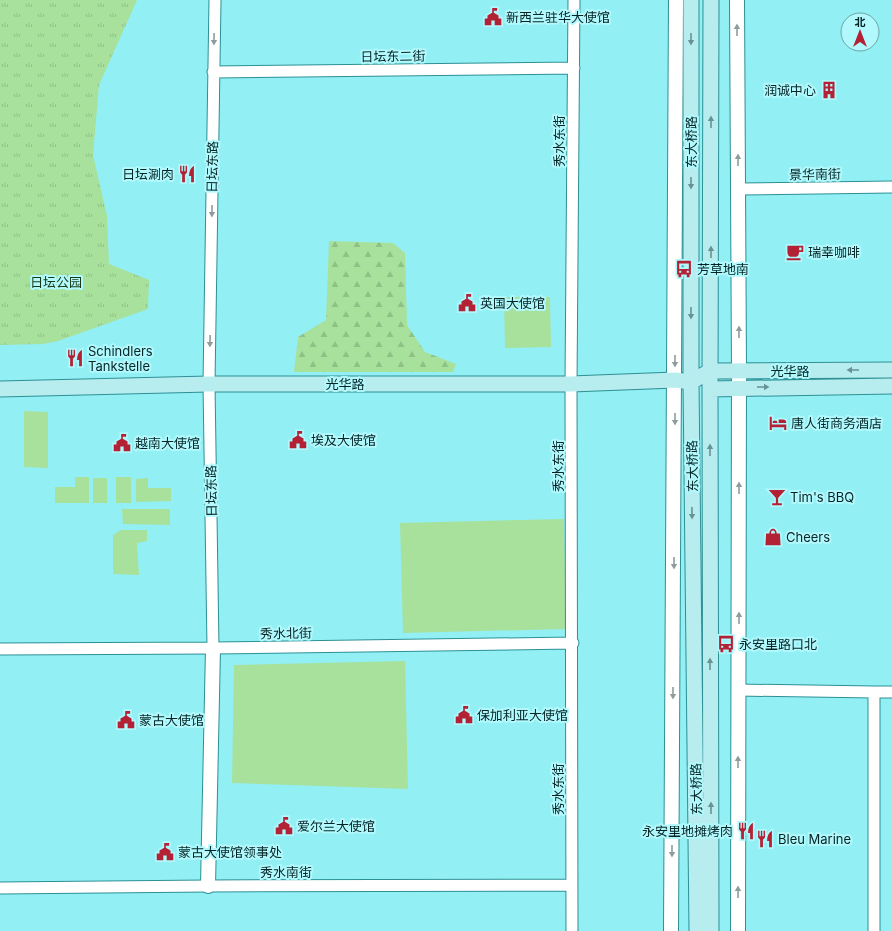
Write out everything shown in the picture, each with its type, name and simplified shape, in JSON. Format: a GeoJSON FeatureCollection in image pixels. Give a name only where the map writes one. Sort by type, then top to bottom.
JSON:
{"type":"FeatureCollection","features":[{"type":"Feature","properties":{"kind":"main road","name":"东大桥路"},"geometry":{"type":"LineString","coordinates":[[691,0],[691,382],[698,931]]}},
{"type":"Feature","properties":{"kind":"main road","name":"东大桥路"},"geometry":{"type":"LineString","coordinates":[[711,0],[711,931]]}},
{"type":"Feature","properties":{"kind":"main road","name":"光华路"},"geometry":{"type":"LineString","coordinates":[[0,389],[209,384],[571,384],[675,380],[691,382],[710,372],[892,370]]}},
{"type":"Feature","properties":{"kind":"main road","name":"光华路"},"geometry":{"type":"LineString","coordinates":[[710,389],[739,387],[892,386]]}},
{"type":"Feature","properties":{"kind":"street","name":"日坛东路"},"geometry":{"type":"LineString","coordinates":[[208,886],[213,648],[209,384],[215,0]]}},
{"type":"Feature","properties":{"kind":"street","name":"秀水东街"},"geometry":{"type":"LineString","coordinates":[[572,926],[573,643],[571,384],[574,0]]}},
{"type":"Feature","properties":{"kind":"street"},"geometry":{"type":"LineString","coordinates":[[672,931],[676,0]]}},
{"type":"Feature","properties":{"kind":"street"},"geometry":{"type":"LineString","coordinates":[[737,0],[739,371],[738,931]]}},
{"type":"Feature","properties":{"kind":"street","name":"日坛东二街"},"geometry":{"type":"LineString","coordinates":[[214,72],[574,68]]}},
{"type":"Feature","properties":{"kind":"street","name":"景华南街"},"geometry":{"type":"LineString","coordinates":[[738,189],[892,187]]}},
{"type":"Feature","properties":{"kind":"street","name":"光华路"},"geometry":{"type":"LineString","coordinates":[[691,382],[710,389]]}},
{"type":"Feature","properties":{"kind":"street","name":"秀水北街"},"geometry":{"type":"LineString","coordinates":[[0,649],[213,648],[573,643]]}},
{"type":"Feature","properties":{"kind":"street"},"geometry":{"type":"LineString","coordinates":[[738,690],[892,692]]}},
{"type":"Feature","properties":{"kind":"street"},"geometry":{"type":"LineString","coordinates":[[874,692],[874,931]]}},
{"type":"Feature","properties":{"kind":"street","name":"秀水南街"},"geometry":{"type":"LineString","coordinates":[[0,888],[571,885]]}},
{"type":"Feature","properties":{"kind":"green space","name":"日坛公园"},"geometry":{"type":"Polygon","coordinates":[[[0,0],[137,0],[99,85],[93,155],[107,216],[109,264],[149,280],[148,309],[58,341],[43,344],[0,345],[0,0]]]}},
{"type":"Feature","properties":{"kind":"green space"},"geometry":{"type":"Polygon","coordinates":[[[329,241],[393,243],[405,253],[407,325],[425,352],[456,364],[453,372],[294,372],[298,337],[326,320],[329,241]]]}},
{"type":"Feature","properties":{"kind":"green space"},"geometry":{"type":"Polygon","coordinates":[[[504,297],[550,297],[551,347],[505,348],[504,297]]]}},
{"type":"Feature","properties":{"kind":"green space"},"geometry":{"type":"Polygon","coordinates":[[[24,411],[48,412],[48,468],[24,467],[24,411]]]}},
{"type":"Feature","properties":{"kind":"green space"},"geometry":{"type":"Polygon","coordinates":[[[75,477],[89,477],[89,503],[55,503],[55,487],[75,487],[75,477]]]}},
{"type":"Feature","properties":{"kind":"green space"},"geometry":{"type":"Polygon","coordinates":[[[116,477],[131,477],[131,503],[116,503],[116,477]]]}},
{"type":"Feature","properties":{"kind":"green space"},"geometry":{"type":"Polygon","coordinates":[[[93,478],[107,478],[107,503],[93,503],[93,478]]]}},
{"type":"Feature","properties":{"kind":"green space"},"geometry":{"type":"Polygon","coordinates":[[[148,478],[148,488],[171,488],[171,501],[136,502],[136,479],[148,478]]]}},
{"type":"Feature","properties":{"kind":"green space"},"geometry":{"type":"Polygon","coordinates":[[[122,509],[170,509],[170,525],[123,524],[122,509]]]}},
{"type":"Feature","properties":{"kind":"green space"},"geometry":{"type":"Polygon","coordinates":[[[564,519],[566,629],[403,633],[400,523],[564,519]]]}},
{"type":"Feature","properties":{"kind":"green space"},"geometry":{"type":"Polygon","coordinates":[[[121,530],[147,530],[147,541],[137,543],[139,575],[113,574],[113,535],[121,530]]]}},
{"type":"Feature","properties":{"kind":"green space"},"geometry":{"type":"Polygon","coordinates":[[[405,661],[408,789],[232,783],[234,665],[405,661]]]}},
{"type":"Feature","properties":{"kind":"place","name":"新西兰驻华大使馆"},"geometry":{"type":"Point","coordinates":[493,17]}},
{"type":"Feature","properties":{"kind":"place","name":"润诚中心"},"geometry":{"type":"Point","coordinates":[829,90]}},
{"type":"Feature","properties":{"kind":"place","name":"日坛涮肉"},"geometry":{"type":"Point","coordinates":[187,174]}},
{"type":"Feature","properties":{"kind":"place","name":"瑞幸咖啡"},"geometry":{"type":"Point","coordinates":[795,252]}},
{"type":"Feature","properties":{"kind":"place","name":"芳草地南"},"geometry":{"type":"Point","coordinates":[684,269]}},
{"type":"Feature","properties":{"kind":"place","name":"英国大使馆"},"geometry":{"type":"Point","coordinates":[467,303]}},
{"type":"Feature","properties":{"kind":"place","name":"Schindlers Tankstelle"},"geometry":{"type":"Point","coordinates":[75,358]}},
{"type":"Feature","properties":{"kind":"place","name":"唐人街商务酒店"},"geometry":{"type":"Point","coordinates":[778,423]}},
{"type":"Feature","properties":{"kind":"place","name":"埃及大使馆"},"geometry":{"type":"Point","coordinates":[298,440]}},
{"type":"Feature","properties":{"kind":"place","name":"越南大使馆"},"geometry":{"type":"Point","coordinates":[122,443]}},
{"type":"Feature","properties":{"kind":"place","name":"Tim's BBQ"},"geometry":{"type":"Point","coordinates":[777,497]}},
{"type":"Feature","properties":{"kind":"place","name":"Cheers"},"geometry":{"type":"Point","coordinates":[773,537]}},
{"type":"Feature","properties":{"kind":"place","name":"永安里路口北"},"geometry":{"type":"Point","coordinates":[726,644]}},
{"type":"Feature","properties":{"kind":"place","name":"保加利亚大使馆"},"geometry":{"type":"Point","coordinates":[464,715]}},
{"type":"Feature","properties":{"kind":"place","name":"蒙古大使馆"},"geometry":{"type":"Point","coordinates":[126,720]}},
{"type":"Feature","properties":{"kind":"place","name":"爱尔兰大使馆"},"geometry":{"type":"Point","coordinates":[284,826]}},
{"type":"Feature","properties":{"kind":"place","name":"永安里地摊烤肉"},"geometry":{"type":"Point","coordinates":[746,831]}},
{"type":"Feature","properties":{"kind":"place","name":"Bleu Marine"},"geometry":{"type":"Point","coordinates":[765,839]}},
{"type":"Feature","properties":{"kind":"place","name":"蒙古大使馆领事处"},"geometry":{"type":"Point","coordinates":[165,852]}}]}
